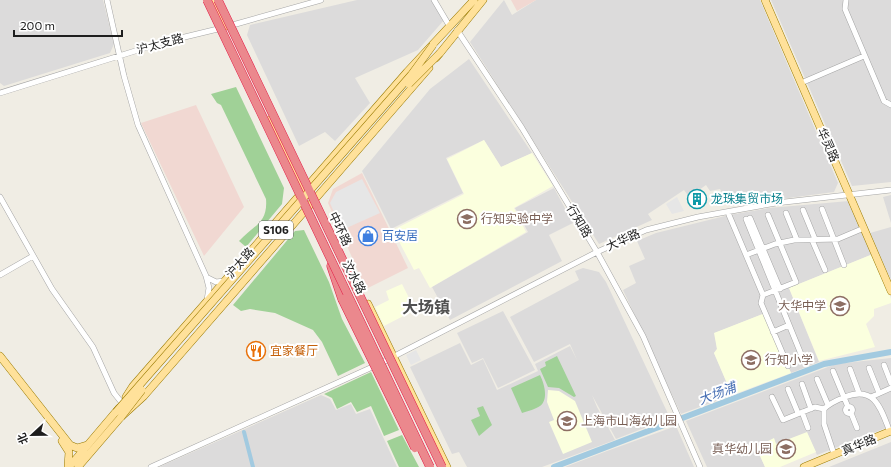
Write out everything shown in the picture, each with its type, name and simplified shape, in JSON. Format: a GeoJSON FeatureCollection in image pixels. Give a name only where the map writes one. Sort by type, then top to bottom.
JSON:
{"type":"FeatureCollection","features":[{"type":"Feature","properties":{"kind":"highway","name":"中环路"},"geometry":{"type":"LineString","coordinates":[[207,0],[430,467]]}},
{"type":"Feature","properties":{"kind":"highway","name":"中环路"},"geometry":{"type":"LineString","coordinates":[[219,0],[442,467]]}},
{"type":"Feature","properties":{"kind":"highway"},"geometry":{"type":"LineString","coordinates":[[328,257],[342,299],[400,419],[426,467]]}},
{"type":"Feature","properties":{"kind":"main road","name":"汶水路"},"geometry":{"type":"LineString","coordinates":[[207,0],[225,27],[267,99],[280,126],[303,190],[305,210],[379,364],[426,467]]}},
{"type":"Feature","properties":{"kind":"main road","name":"汶水路"},"geometry":{"type":"LineString","coordinates":[[213,0],[303,190],[315,199],[394,357],[446,467]]}},
{"type":"Feature","properties":{"kind":"main road","name":"汶水路"},"geometry":{"type":"LineString","coordinates":[[219,0],[225,27],[256,88],[303,190]]}},
{"type":"Feature","properties":{"kind":"main road","name":"沪太路"},"geometry":{"type":"LineString","coordinates":[[119,414],[122,403],[133,386],[407,72],[433,46],[474,0]]}},
{"type":"Feature","properties":{"kind":"main road","name":"沪太路"},"geometry":{"type":"LineString","coordinates":[[119,414],[144,396],[418,81],[457,30],[483,0]]}},
{"type":"Feature","properties":{"kind":"main road","name":"华灵路"},"geometry":{"type":"LineString","coordinates":[[765,0],[891,291]]}},
{"type":"Feature","properties":{"kind":"main road","name":"沪太路"},"geometry":{"type":"LineString","coordinates":[[78,467],[119,414],[411,75],[433,46]]}},
{"type":"Feature","properties":{"kind":"main road","name":"沪太路"},"geometry":{"type":"LineString","coordinates":[[68,467],[140,393],[409,84],[440,53]]}},
{"type":"Feature","properties":{"kind":"main road"},"geometry":{"type":"LineString","coordinates":[[256,88],[267,99]]}},
{"type":"Feature","properties":{"kind":"main road"},"geometry":{"type":"LineString","coordinates":[[280,126],[282,144]]}},
{"type":"Feature","properties":{"kind":"main road"},"geometry":{"type":"LineString","coordinates":[[0,356],[70,445],[77,448],[88,445]]}},
{"type":"Feature","properties":{"kind":"main road"},"geometry":{"type":"LineString","coordinates":[[0,362],[67,448],[70,457],[68,467]]}},
{"type":"Feature","properties":{"kind":"main road","name":"真华路"},"geometry":{"type":"LineString","coordinates":[[804,467],[890,432]]}},
{"type":"Feature","properties":{"kind":"street"},"geometry":{"type":"LineString","coordinates":[[107,0],[127,86],[143,137],[206,276],[209,288],[206,301]]}},
{"type":"Feature","properties":{"kind":"street","name":"沪太支路"},"geometry":{"type":"LineString","coordinates":[[0,93],[120,56],[321,0]]}},
{"type":"Feature","properties":{"kind":"street"},"geometry":{"type":"LineString","coordinates":[[434,0],[450,27]]}},
{"type":"Feature","properties":{"kind":"street"},"geometry":{"type":"LineString","coordinates":[[846,0],[844,9],[864,56],[884,101],[891,105]]}},
{"type":"Feature","properties":{"kind":"street","name":"行知路"},"geometry":{"type":"LineString","coordinates":[[457,30],[530,139],[597,252],[643,336],[700,467]]}},
{"type":"Feature","properties":{"kind":"street"},"geometry":{"type":"LineString","coordinates":[[801,83],[864,56]]}},
{"type":"Feature","properties":{"kind":"street","name":"大华路"},"geometry":{"type":"LineString","coordinates":[[151,467],[394,357],[494,303],[597,252],[646,230],[673,222],[776,203],[891,190]]}},
{"type":"Feature","properties":{"kind":"street"},"geometry":{"type":"LineString","coordinates":[[0,197],[33,256],[59,298],[94,347],[114,393],[122,403]]}},
{"type":"Feature","properties":{"kind":"street"},"geometry":{"type":"LineString","coordinates":[[822,209],[844,265]]}},
{"type":"Feature","properties":{"kind":"street"},"geometry":{"type":"LineString","coordinates":[[804,210],[825,270]]}},
{"type":"Feature","properties":{"kind":"street"},"geometry":{"type":"LineString","coordinates":[[786,213],[797,240]]}},
{"type":"Feature","properties":{"kind":"street"},"geometry":{"type":"LineString","coordinates":[[728,215],[763,295],[761,303],[788,366]]}},
{"type":"Feature","properties":{"kind":"street"},"geometry":{"type":"LineString","coordinates":[[763,295],[796,282],[768,215]]}},
{"type":"Feature","properties":{"kind":"street"},"geometry":{"type":"LineString","coordinates":[[748,218],[778,289],[789,325],[803,359]]}},
{"type":"Feature","properties":{"kind":"street"},"geometry":{"type":"LineString","coordinates":[[746,256],[780,243],[797,240],[834,239],[864,228]]}},
{"type":"Feature","properties":{"kind":"street"},"geometry":{"type":"LineString","coordinates":[[0,275],[33,256]]}},
{"type":"Feature","properties":{"kind":"street"},"geometry":{"type":"LineString","coordinates":[[206,276],[213,282],[224,281]]}},
{"type":"Feature","properties":{"kind":"street"},"geometry":{"type":"LineString","coordinates":[[773,332],[789,325]]}},
{"type":"Feature","properties":{"kind":"street"},"geometry":{"type":"LineString","coordinates":[[884,365],[891,383]]}},
{"type":"Feature","properties":{"kind":"street"},"geometry":{"type":"LineString","coordinates":[[869,368],[879,393]]}},
{"type":"Feature","properties":{"kind":"street"},"geometry":{"type":"LineString","coordinates":[[850,369],[859,393]]}},
{"type":"Feature","properties":{"kind":"street"},"geometry":{"type":"LineString","coordinates":[[832,371],[848,407],[852,409],[851,413],[857,428]]}},
{"type":"Feature","properties":{"kind":"street"},"geometry":{"type":"LineString","coordinates":[[817,379],[826,407],[824,424],[834,454]]}},
{"type":"Feature","properties":{"kind":"street"},"geometry":{"type":"LineString","coordinates":[[802,384],[810,409]]}},
{"type":"Feature","properties":{"kind":"street"},"geometry":{"type":"LineString","coordinates":[[871,397],[891,388]]}},
{"type":"Feature","properties":{"kind":"street"},"geometry":{"type":"LineString","coordinates":[[788,389],[808,428]]}},
{"type":"Feature","properties":{"kind":"street"},"geometry":{"type":"LineString","coordinates":[[772,397],[783,420],[800,412],[816,407],[826,407],[844,397],[859,393],[871,397],[877,402],[890,432]]}},
{"type":"Feature","properties":{"kind":"shaded area"},"geometry":{"type":"Polygon","coordinates":[[[0,0],[103,0],[114,44],[110,53],[4,86],[0,83],[0,0]]]}},
{"type":"Feature","properties":{"kind":"shaded area"},"geometry":{"type":"Polygon","coordinates":[[[357,0],[432,0],[444,20],[418,50],[355,78],[370,103],[335,141],[325,132],[299,146],[247,35],[250,25],[357,0]]]}},
{"type":"Feature","properties":{"kind":"shaded area"},"geometry":{"type":"Polygon","coordinates":[[[504,0],[512,15],[536,0],[760,0],[838,183],[834,192],[729,206],[720,189],[710,191],[706,185],[689,197],[684,190],[648,214],[652,220],[599,244],[470,42],[504,0]]]}},
{"type":"Feature","properties":{"kind":"shaded area"},"geometry":{"type":"Polygon","coordinates":[[[511,0],[536,0],[517,11],[511,0]]]}},
{"type":"Feature","properties":{"kind":"shaded area"},"geometry":{"type":"Polygon","coordinates":[[[771,0],[891,0],[891,182],[852,186],[771,0]]]}},
{"type":"Feature","properties":{"kind":"shaded area"},"geometry":{"type":"Polygon","coordinates":[[[469,59],[532,153],[501,167],[484,140],[446,158],[463,193],[391,229],[362,171],[430,89],[469,59]]]}},
{"type":"Feature","properties":{"kind":"shaded area"},"geometry":{"type":"Polygon","coordinates":[[[196,105],[244,207],[204,256],[141,123],[196,105]]]}},
{"type":"Feature","properties":{"kind":"shaded area","name":"行知实验中学"},"geometry":{"type":"Polygon","coordinates":[[[484,140],[501,167],[532,153],[553,186],[514,208],[526,232],[430,288],[419,268],[414,270],[393,230],[464,194],[447,159],[484,140]]]}},
{"type":"Feature","properties":{"kind":"shaded area","name":"百安居"},"geometry":{"type":"Polygon","coordinates":[[[362,173],[408,268],[366,289],[328,203],[333,189],[362,173]]]}},
{"type":"Feature","properties":{"kind":"shaded area"},"geometry":{"type":"Polygon","coordinates":[[[362,179],[380,213],[342,230],[330,203],[336,192],[362,179]]]}},
{"type":"Feature","properties":{"kind":"shaded area"},"geometry":{"type":"Polygon","coordinates":[[[554,188],[573,223],[549,235],[562,261],[450,320],[432,287],[528,232],[515,208],[554,188]]]}},
{"type":"Feature","properties":{"kind":"shaded area"},"geometry":{"type":"Polygon","coordinates":[[[891,195],[891,223],[883,197],[891,195]]]}},
{"type":"Feature","properties":{"kind":"shaded area"},"geometry":{"type":"Polygon","coordinates":[[[677,197],[684,211],[672,214],[666,204],[677,197]]]}},
{"type":"Feature","properties":{"kind":"shaded area"},"geometry":{"type":"Polygon","coordinates":[[[849,201],[873,254],[789,288],[819,362],[791,373],[765,313],[715,333],[717,349],[714,353],[732,395],[681,414],[623,290],[636,283],[629,266],[645,259],[637,241],[656,233],[729,215],[769,208],[849,201]]]}},
{"type":"Feature","properties":{"kind":"shaded area"},"geometry":{"type":"Polygon","coordinates":[[[891,227],[891,280],[870,233],[891,227]]]}},
{"type":"Feature","properties":{"kind":"shaded area","name":"大华中学"},"geometry":{"type":"Polygon","coordinates":[[[873,254],[891,299],[891,303],[874,309],[874,316],[866,324],[875,347],[819,361],[789,288],[873,254]]]}},
{"type":"Feature","properties":{"kind":"shaded area"},"geometry":{"type":"Polygon","coordinates":[[[583,268],[599,272],[606,282],[670,418],[616,439],[592,395],[615,440],[542,467],[467,467],[459,452],[452,454],[410,367],[460,343],[471,365],[483,359],[497,390],[538,371],[535,364],[570,346],[577,360],[570,344],[534,362],[510,317],[579,280],[575,271],[583,268]]]}},
{"type":"Feature","properties":{"kind":"shaded area"},"geometry":{"type":"Polygon","coordinates":[[[402,284],[415,310],[384,326],[375,307],[389,300],[386,291],[402,284]]]}},
{"type":"Feature","properties":{"kind":"shaded area"},"geometry":{"type":"Polygon","coordinates":[[[503,311],[535,370],[498,388],[483,358],[472,363],[457,333],[503,311]]]}},
{"type":"Feature","properties":{"kind":"shaded area","name":"行知小学"},"geometry":{"type":"Polygon","coordinates":[[[765,313],[791,373],[732,395],[714,353],[717,349],[714,333],[765,313]]]}},
{"type":"Feature","properties":{"kind":"shaded area"},"geometry":{"type":"Polygon","coordinates":[[[416,350],[421,360],[411,365],[406,355],[416,350]]]}},
{"type":"Feature","properties":{"kind":"shaded area"},"geometry":{"type":"Polygon","coordinates":[[[891,358],[891,426],[817,455],[807,433],[776,444],[774,439],[756,447],[765,467],[707,467],[686,421],[836,364],[891,358]]]}},
{"type":"Feature","properties":{"kind":"shaded area","name":"上海市山海幼儿园"},"geometry":{"type":"Polygon","coordinates":[[[548,390],[559,391],[575,401],[592,442],[563,454],[549,422],[554,420],[547,402],[548,390]]]}},
{"type":"Feature","properties":{"kind":"shaded area"},"geometry":{"type":"Polygon","coordinates":[[[321,395],[330,399],[336,410],[351,404],[356,414],[370,409],[397,467],[159,467],[321,395]]]}},
{"type":"Feature","properties":{"kind":"shaded area"},"geometry":{"type":"Polygon","coordinates":[[[676,426],[694,467],[565,467],[607,451],[676,426]]]}},
{"type":"Feature","properties":{"kind":"shaded area","name":"真华幼儿园"},"geometry":{"type":"Polygon","coordinates":[[[807,432],[816,452],[780,467],[765,467],[756,447],[774,438],[776,444],[807,432]]]}},
{"type":"Feature","properties":{"kind":"shaded area"},"geometry":{"type":"Polygon","coordinates":[[[891,442],[891,467],[829,467],[891,442]]]}},
{"type":"Feature","properties":{"kind":"green space"},"geometry":{"type":"Polygon","coordinates":[[[236,87],[284,188],[282,204],[246,247],[239,241],[262,219],[265,213],[266,199],[221,105],[217,103],[211,94],[236,87]]]}},
{"type":"Feature","properties":{"kind":"green space"},"geometry":{"type":"Polygon","coordinates":[[[304,230],[329,282],[342,319],[365,363],[338,376],[322,342],[313,330],[275,313],[250,309],[241,311],[233,305],[295,231],[304,230]]]}},
{"type":"Feature","properties":{"kind":"green space"},"geometry":{"type":"Polygon","coordinates":[[[557,356],[576,396],[574,397],[559,388],[548,387],[540,369],[546,366],[545,362],[557,356]]]}},
{"type":"Feature","properties":{"kind":"green space"},"geometry":{"type":"Polygon","coordinates":[[[371,372],[399,430],[384,436],[371,406],[357,412],[351,402],[337,409],[332,398],[324,394],[371,372]]]}},
{"type":"Feature","properties":{"kind":"green space"},"geometry":{"type":"Polygon","coordinates":[[[540,375],[545,391],[543,403],[536,408],[522,413],[511,388],[540,375]]]}},
{"type":"Feature","properties":{"kind":"green space"},"geometry":{"type":"Polygon","coordinates":[[[483,406],[492,425],[479,436],[471,420],[480,416],[477,408],[483,406]]]}},
{"type":"Feature","properties":{"kind":"green space"},"geometry":{"type":"Polygon","coordinates":[[[402,435],[419,467],[399,467],[387,441],[402,435]]]}},
{"type":"Feature","properties":{"kind":"waterway","name":"大场浦"},"geometry":{"type":"LineString","coordinates":[[554,467],[824,364],[891,352]]}},
{"type":"Feature","properties":{"kind":"waterway"},"geometry":{"type":"LineString","coordinates":[[244,432],[253,467]]}},
{"type":"Feature","properties":{"kind":"place","name":"龙珠集贸市场"},"geometry":{"type":"Point","coordinates":[697,199]}},
{"type":"Feature","properties":{"kind":"place","name":"行知实验中学"},"geometry":{"type":"Point","coordinates":[467,219]}},
{"type":"Feature","properties":{"kind":"place","name":"百安居"},"geometry":{"type":"Point","coordinates":[368,236]}},
{"type":"Feature","properties":{"kind":"place","name":"大华中学"},"geometry":{"type":"Point","coordinates":[840,306]}},
{"type":"Feature","properties":{"kind":"place","name":"宜家餐厅"},"geometry":{"type":"Point","coordinates":[256,351]}},
{"type":"Feature","properties":{"kind":"place","name":"行知小学"},"geometry":{"type":"Point","coordinates":[751,360]}},
{"type":"Feature","properties":{"kind":"place","name":"上海市山海幼儿园"},"geometry":{"type":"Point","coordinates":[567,421]}},
{"type":"Feature","properties":{"kind":"place","name":"真华幼儿园"},"geometry":{"type":"Point","coordinates":[786,449]}},
{"type":"Feature","properties":{"kind":"district","name":"大场镇"},"geometry":{"type":"Point","coordinates":[426,307]}}]}
